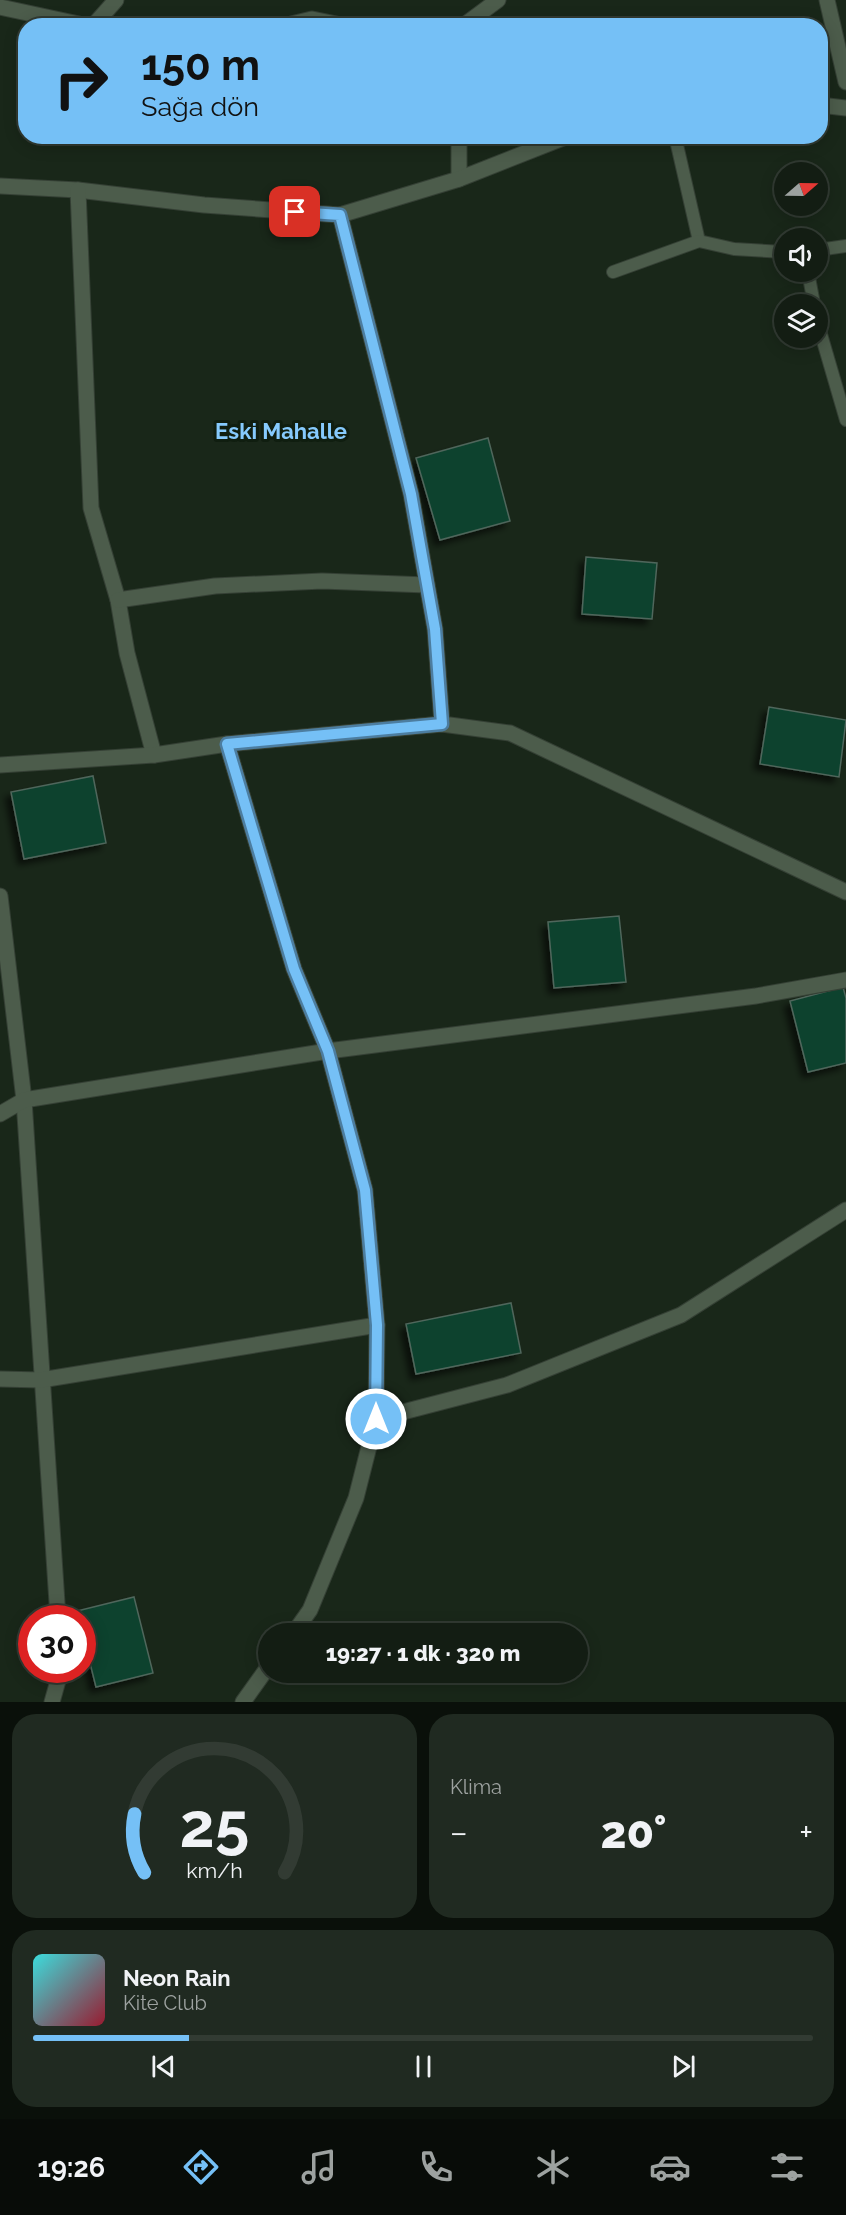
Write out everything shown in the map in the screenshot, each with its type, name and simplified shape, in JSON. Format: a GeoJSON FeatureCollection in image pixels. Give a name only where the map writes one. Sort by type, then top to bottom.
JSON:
{"type":"FeatureCollection","features":[{"type":"Feature","properties":{"kind":"street"},"geometry":{"type":"LineString","coordinates":[[100,18],[116,0]]}},
{"type":"Feature","properties":{"kind":"street"},"geometry":{"type":"LineString","coordinates":[[474,18],[498,0]]}},
{"type":"Feature","properties":{"kind":"street"},"geometry":{"type":"LineString","coordinates":[[827,0],[846,82]]}},
{"type":"Feature","properties":{"kind":"street"},"geometry":{"type":"LineString","coordinates":[[0,7],[51,18]]}},
{"type":"Feature","properties":{"kind":"street"},"geometry":{"type":"LineString","coordinates":[[828,106],[846,108]]}},
{"type":"Feature","properties":{"kind":"street"},"geometry":{"type":"LineString","coordinates":[[459,144],[459,179]]}},
{"type":"Feature","properties":{"kind":"street"},"geometry":{"type":"LineString","coordinates":[[0,186],[78,190],[204,205],[340,215],[459,179],[548,144]]}},
{"type":"Feature","properties":{"kind":"street"},"geometry":{"type":"LineString","coordinates":[[78,190],[91,508],[118,600],[127,654],[154,755]]}},
{"type":"Feature","properties":{"kind":"street"},"geometry":{"type":"LineString","coordinates":[[340,215],[411,494],[435,629],[442,724]]}},
{"type":"Feature","properties":{"kind":"street"},"geometry":{"type":"LineString","coordinates":[[118,600],[215,586],[322,581],[427,585]]}},
{"type":"Feature","properties":{"kind":"street"},"geometry":{"type":"LineString","coordinates":[[0,765],[154,755],[227,744],[442,724],[510,733],[846,892]]}},
{"type":"Feature","properties":{"kind":"street"},"geometry":{"type":"LineString","coordinates":[[227,744],[294,969],[328,1051],[365,1190],[377,1325],[376,1419],[356,1498],[310,1610],[301,1623]]}},
{"type":"Feature","properties":{"kind":"street"},"geometry":{"type":"LineString","coordinates":[[0,896],[24,1100],[57,1605]]}},
{"type":"Feature","properties":{"kind":"street"},"geometry":{"type":"LineString","coordinates":[[0,1114],[24,1100],[328,1051],[756,996],[846,980]]}},
{"type":"Feature","properties":{"kind":"street"},"geometry":{"type":"LineString","coordinates":[[376,1419],[507,1385],[681,1315],[846,1210]]}},
{"type":"Feature","properties":{"kind":"street"},"geometry":{"type":"LineString","coordinates":[[0,1379],[41,1380],[377,1325]]}},
{"type":"Feature","properties":{"kind":"street"},"geometry":{"type":"LineString","coordinates":[[243,1702],[258,1681]]}},
{"type":"Feature","properties":{"kind":"street"},"geometry":{"type":"LineString","coordinates":[[52,1702],[57,1683]]}},
{"type":"Feature","properties":{"kind":"lane"},"geometry":{"type":"LineString","coordinates":[[677,144],[699,241]]}},
{"type":"Feature","properties":{"kind":"lane"},"geometry":{"type":"LineString","coordinates":[[613,272],[699,241],[734,249],[774,251]]}},
{"type":"Feature","properties":{"kind":"lane"},"geometry":{"type":"LineString","coordinates":[[828,249],[846,246]]}},
{"type":"Feature","properties":{"kind":"lane"},"geometry":{"type":"LineString","coordinates":[[825,348],[846,420]]}},
{"type":"Feature","properties":{"kind":"building"},"geometry":{"type":"Polygon","coordinates":[[[488,438],[510,521],[440,540],[416,458],[488,438]]]}},
{"type":"Feature","properties":{"kind":"building"},"geometry":{"type":"Polygon","coordinates":[[[586,557],[657,563],[652,619],[582,614],[586,557]]]}},
{"type":"Feature","properties":{"kind":"building"},"geometry":{"type":"Polygon","coordinates":[[[769,707],[846,720],[839,777],[760,764],[769,707]]]}},
{"type":"Feature","properties":{"kind":"building"},"geometry":{"type":"Polygon","coordinates":[[[93,776],[106,843],[24,859],[11,792],[93,776]]]}},
{"type":"Feature","properties":{"kind":"building"},"geometry":{"type":"Polygon","coordinates":[[[619,916],[626,982],[554,988],[548,922],[619,916]]]}},
{"type":"Feature","properties":{"kind":"building"},"geometry":{"type":"Polygon","coordinates":[[[843,987],[846,998],[846,1063],[808,1072],[790,1001],[843,987]]]}},
{"type":"Feature","properties":{"kind":"building"},"geometry":{"type":"Polygon","coordinates":[[[511,1303],[521,1353],[416,1374],[406,1324],[511,1303]]]}},
{"type":"Feature","properties":{"kind":"building"},"geometry":{"type":"Polygon","coordinates":[[[134,1597],[153,1673],[96,1687],[96,1606],[134,1597]]]}},
{"type":"Feature","properties":{"kind":"district","name":"Eski Mahalle"},"geometry":{"type":"Point","coordinates":[281,431]}},
{"type":"Feature","properties":{"kind":"route"},"geometry":{"type":"LineString","coordinates":[[295,212],[340,215],[411,494],[435,629],[442,724],[227,744],[294,969],[328,1051],[365,1190],[377,1325],[376,1419]]}}]}
